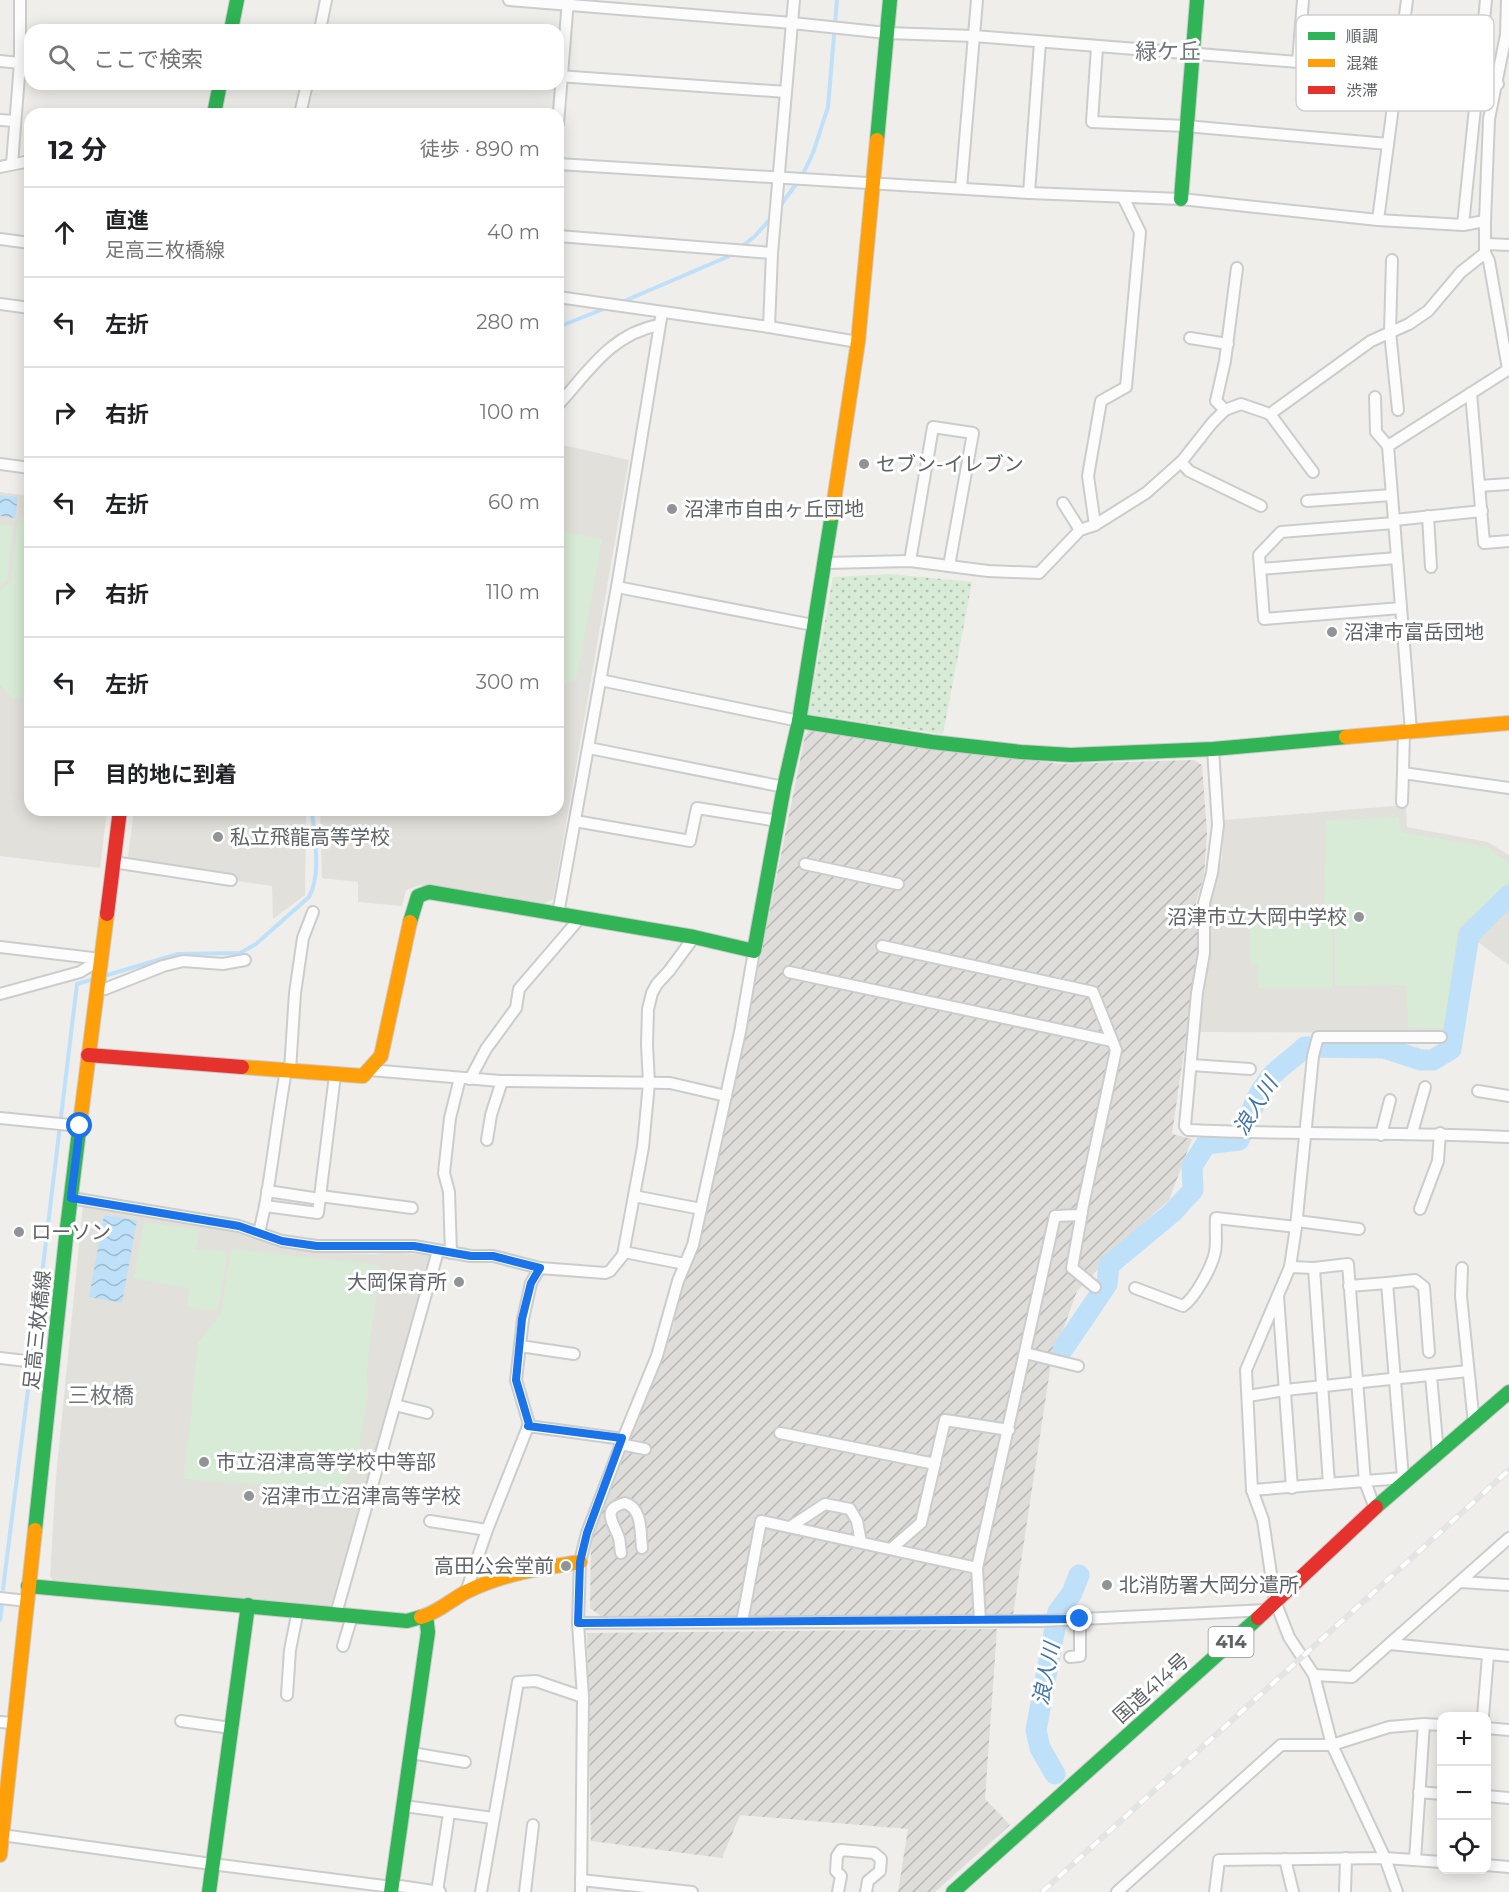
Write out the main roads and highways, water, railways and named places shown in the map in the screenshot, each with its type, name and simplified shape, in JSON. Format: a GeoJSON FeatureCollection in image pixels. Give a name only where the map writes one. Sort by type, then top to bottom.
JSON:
{"type":"FeatureCollection","features":[{"type":"Feature","properties":{"kind":"main road"},"geometry":{"type":"LineString","coordinates":[[232,24],[237,0]]}},
{"type":"Feature","properties":{"kind":"main road"},"geometry":{"type":"LineString","coordinates":[[88,1055],[363,1076],[381,1056],[413,907],[418,896],[429,892],[694,937],[754,951],[784,788],[799,721],[858,342],[890,0]]}},
{"type":"Feature","properties":{"kind":"main road"},"geometry":{"type":"LineString","coordinates":[[1180,199],[1197,0]]}},
{"type":"Feature","properties":{"kind":"main road"},"geometry":{"type":"LineString","coordinates":[[215,108],[219,90]]}},
{"type":"Feature","properties":{"kind":"main road"},"geometry":{"type":"LineString","coordinates":[[799,721],[932,742],[1071,755],[1213,749],[1509,723]]}},
{"type":"Feature","properties":{"kind":"main road","name":"足高三枚橋線"},"geometry":{"type":"LineString","coordinates":[[0,1855],[7,1722],[27,1601],[71,1198],[74,1126],[88,1055],[119,816]]}},
{"type":"Feature","properties":{"kind":"main road","name":"国道414号"},"geometry":{"type":"LineString","coordinates":[[953,1892],[1271,1606],[1404,1480],[1474,1424],[1509,1392]]}},
{"type":"Feature","properties":{"kind":"main road"},"geometry":{"type":"LineString","coordinates":[[28,1586],[407,1621],[426,1616],[466,1592],[506,1576],[532,1569],[580,1562]]}},
{"type":"Feature","properties":{"kind":"main road"},"geometry":{"type":"LineString","coordinates":[[208,1892],[248,1605]]}},
{"type":"Feature","properties":{"kind":"main road"},"geometry":{"type":"LineString","coordinates":[[392,1888],[429,1632],[426,1616]]}},
{"type":"Feature","properties":{"kind":"water"},"geometry":{"type":"Polygon","coordinates":[[[0,495],[18,497],[15,518],[0,516],[0,495]]]}},
{"type":"Feature","properties":{"kind":"water"},"geometry":{"type":"Polygon","coordinates":[[[104,1215],[137,1220],[122,1303],[89,1297],[104,1215]]]}},
{"type":"Feature","properties":{"kind":"waterway"},"geometry":{"type":"LineString","coordinates":[[780,206],[802,176],[813,153],[828,107],[837,0]]}},
{"type":"Feature","properties":{"kind":"waterway"},"geometry":{"type":"LineString","coordinates":[[739,249],[755,236],[772,217]]}},
{"type":"Feature","properties":{"kind":"waterway"},"geometry":{"type":"LineString","coordinates":[[622,302],[733,253]]}},
{"type":"Feature","properties":{"kind":"waterway"},"geometry":{"type":"LineString","coordinates":[[564,325],[606,308]]}},
{"type":"Feature","properties":{"kind":"waterway"},"geometry":{"type":"LineString","coordinates":[[104,976],[178,954],[240,953],[256,944],[309,897],[316,866],[313,816]]}},
{"type":"Feature","properties":{"kind":"waterway","name":"浪人川"},"geometry":{"type":"LineString","coordinates":[[1063,1349],[1107,1284],[1109,1265],[1173,1212],[1193,1190],[1192,1166],[1206,1144],[1239,1140],[1264,1086],[1276,1071],[1305,1047],[1384,1048],[1421,1060],[1433,1060],[1451,1049],[1469,935],[1509,895]]}},
{"type":"Feature","properties":{"kind":"waterway"},"geometry":{"type":"LineString","coordinates":[[32,1358],[77,984],[94,979]]}},
{"type":"Feature","properties":{"kind":"waterway"},"geometry":{"type":"LineString","coordinates":[[3,1589],[31,1366]]}},
{"type":"Feature","properties":{"kind":"waterway","name":"浪人川"},"geometry":{"type":"LineString","coordinates":[[1055,1774],[1040,1748],[1036,1730],[1058,1612],[1072,1593],[1079,1575]]}},
{"type":"Feature","properties":{"kind":"waterway"},"geometry":{"type":"LineString","coordinates":[[0,1620],[2,1606]]}},
{"type":"Feature","properties":{"kind":"railway"},"geometry":{"type":"LineString","coordinates":[[1042,1892],[1509,1470]]}},
{"type":"Feature","properties":{"kind":"place","name":"セブン-イレブン"},"geometry":{"type":"Point","coordinates":[864,464]}},
{"type":"Feature","properties":{"kind":"place","name":"沼津市自由ヶ丘団地"},"geometry":{"type":"Point","coordinates":[672,509]}},
{"type":"Feature","properties":{"kind":"place","name":"沼津市富岳団地"},"geometry":{"type":"Point","coordinates":[1332,632]}},
{"type":"Feature","properties":{"kind":"place","name":"私立飛龍高等学校"},"geometry":{"type":"Point","coordinates":[218,837]}},
{"type":"Feature","properties":{"kind":"place","name":"沼津市立大岡中学校"},"geometry":{"type":"Point","coordinates":[1359,917]}},
{"type":"Feature","properties":{"kind":"place","name":"ローソン"},"geometry":{"type":"Point","coordinates":[19,1232]}},
{"type":"Feature","properties":{"kind":"place","name":"大岡保育所"},"geometry":{"type":"Point","coordinates":[459,1282]}},
{"type":"Feature","properties":{"kind":"place","name":"市立沼津高等学校中等部"},"geometry":{"type":"Point","coordinates":[204,1462]}},
{"type":"Feature","properties":{"kind":"place","name":"沼津市立沼津高等学校"},"geometry":{"type":"Point","coordinates":[249,1496]}},
{"type":"Feature","properties":{"kind":"place","name":"高田公会堂前"},"geometry":{"type":"Point","coordinates":[566,1566]}},
{"type":"Feature","properties":{"kind":"place","name":"北消防署大岡分遣所"},"geometry":{"type":"Point","coordinates":[1107,1585]}},
{"type":"Feature","properties":{"kind":"district","name":"緑ケ丘"},"geometry":{"type":"Point","coordinates":[1168,51]}},
{"type":"Feature","properties":{"kind":"district","name":"三枚橋"},"geometry":{"type":"Point","coordinates":[101,1395]}}]}
